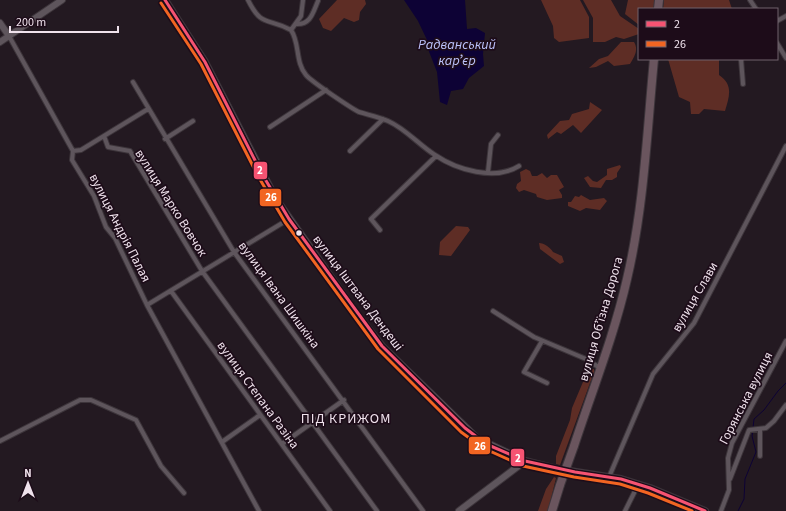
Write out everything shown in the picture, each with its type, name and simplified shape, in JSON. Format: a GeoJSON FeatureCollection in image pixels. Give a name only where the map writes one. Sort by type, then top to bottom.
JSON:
{"type":"FeatureCollection","features":[{"type":"Feature","properties":{"kind":"highway","name":"вулиця Обʼїзна Дорога"},"geometry":{"type":"LineString","coordinates":[[552,511],[622,300],[632,256],[648,129],[654,60]]}},
{"type":"Feature","properties":{"kind":"street"},"geometry":{"type":"LineString","coordinates":[[0,42],[62,0]]}},
{"type":"Feature","properties":{"kind":"street","name":"вулиця Іштвана Дендеші"},"geometry":{"type":"LineString","coordinates":[[165,0],[205,62],[262,174],[289,219],[366,326],[397,362],[474,435],[486,444],[525,461],[561,470]]}},
{"type":"Feature","properties":{"kind":"street"},"geometry":{"type":"LineString","coordinates":[[248,0],[253,11],[260,19],[291,30],[294,36],[298,58],[302,69],[308,76],[358,111],[383,119],[403,130],[436,156],[465,169],[488,172],[505,171],[519,166]]}},
{"type":"Feature","properties":{"kind":"street"},"geometry":{"type":"LineString","coordinates":[[291,30],[301,16],[303,0]]}},
{"type":"Feature","properties":{"kind":"street"},"geometry":{"type":"LineString","coordinates":[[296,24],[306,23],[310,20],[318,1]]}},
{"type":"Feature","properties":{"kind":"street","name":"вулиця Андрія Палая"},"geometry":{"type":"LineString","coordinates":[[0,23],[9,36],[73,151],[72,160],[94,196],[106,226],[115,238],[147,305],[259,511]]}},
{"type":"Feature","properties":{"kind":"street"},"geometry":{"type":"LineString","coordinates":[[778,45],[786,58]]}},
{"type":"Feature","properties":{"kind":"street"},"geometry":{"type":"LineString","coordinates":[[741,60],[743,84]]}},
{"type":"Feature","properties":{"kind":"street","name":"вулиця Івана Шишкіна"},"geometry":{"type":"LineString","coordinates":[[133,82],[165,139],[234,252],[344,400],[423,511]]}},
{"type":"Feature","properties":{"kind":"street"},"geometry":{"type":"LineString","coordinates":[[270,127],[326,90]]}},
{"type":"Feature","properties":{"kind":"street"},"geometry":{"type":"LineString","coordinates":[[73,151],[82,150],[148,109]]}},
{"type":"Feature","properties":{"kind":"street"},"geometry":{"type":"LineString","coordinates":[[350,151],[383,119]]}},
{"type":"Feature","properties":{"kind":"street"},"geometry":{"type":"LineString","coordinates":[[165,139],[193,121]]}},
{"type":"Feature","properties":{"kind":"street"},"geometry":{"type":"LineString","coordinates":[[488,172],[491,144],[498,135]]}},
{"type":"Feature","properties":{"kind":"street","name":"вулиця Марко Вовчок"},"geometry":{"type":"LineString","coordinates":[[104,136],[108,147],[130,152],[202,271]]}},
{"type":"Feature","properties":{"kind":"street","name":"вулиця Слави"},"geometry":{"type":"LineString","coordinates":[[609,477],[651,378],[694,323],[786,146]]}},
{"type":"Feature","properties":{"kind":"street"},"geometry":{"type":"LineString","coordinates":[[380,230],[371,219],[436,156]]}},
{"type":"Feature","properties":{"kind":"street"},"geometry":{"type":"LineString","coordinates":[[147,305],[289,219]]}},
{"type":"Feature","properties":{"kind":"street"},"geometry":{"type":"LineString","coordinates":[[202,271],[377,511]]}},
{"type":"Feature","properties":{"kind":"street","name":"вулиця Степана Разіна"},"geometry":{"type":"LineString","coordinates":[[170,291],[330,511]]}},
{"type":"Feature","properties":{"kind":"street"},"geometry":{"type":"LineString","coordinates":[[493,311],[542,341],[586,358],[600,368]]}},
{"type":"Feature","properties":{"kind":"street"},"geometry":{"type":"LineString","coordinates":[[542,341],[524,372],[547,383]]}},
{"type":"Feature","properties":{"kind":"street","name":"Горянська вулиця"},"geometry":{"type":"LineString","coordinates":[[721,511],[728,497],[730,479],[728,458],[732,443],[786,341]]}},
{"type":"Feature","properties":{"kind":"street"},"geometry":{"type":"LineString","coordinates":[[0,440],[80,400],[91,400],[136,420],[161,466],[184,493]]}},
{"type":"Feature","properties":{"kind":"street"},"geometry":{"type":"LineString","coordinates":[[282,444],[344,400]]}},
{"type":"Feature","properties":{"kind":"street"},"geometry":{"type":"LineString","coordinates":[[730,479],[748,432],[766,428],[774,421],[786,405]]}},
{"type":"Feature","properties":{"kind":"street"},"geometry":{"type":"LineString","coordinates":[[222,442],[260,415]]}},
{"type":"Feature","properties":{"kind":"street"},"geometry":{"type":"LineString","coordinates":[[760,430],[760,456]]}},
{"type":"Feature","properties":{"kind":"street"},"geometry":{"type":"LineString","coordinates":[[459,511],[525,461]]}},
{"type":"Feature","properties":{"kind":"street"},"geometry":{"type":"LineString","coordinates":[[570,471],[609,477],[638,485],[705,511]]}},
{"type":"Feature","properties":{"kind":"street"},"geometry":{"type":"LineString","coordinates":[[625,511],[638,485]]}},
{"type":"Feature","properties":{"kind":"shaded area"},"geometry":{"type":"Polygon","coordinates":[[[337,0],[365,0],[366,4],[360,12],[359,20],[354,22],[344,18],[331,31],[323,28],[319,19],[337,0]]]}},
{"type":"Feature","properties":{"kind":"shaded area"},"geometry":{"type":"Polygon","coordinates":[[[541,0],[580,0],[589,17],[589,38],[559,42],[554,38],[553,26],[541,0]]]}},
{"type":"Feature","properties":{"kind":"shaded area"},"geometry":{"type":"Polygon","coordinates":[[[583,0],[611,0],[620,16],[638,28],[638,34],[624,39],[616,37],[605,42],[593,42],[593,18],[583,0]]]}},
{"type":"Feature","properties":{"kind":"shaded area"},"geometry":{"type":"Polygon","coordinates":[[[628,0],[654,0],[654,8],[638,8],[638,24],[625,14],[628,0]]]}},
{"type":"Feature","properties":{"kind":"shaded area"},"geometry":{"type":"Polygon","coordinates":[[[664,0],[729,0],[732,8],[663,8],[664,0]]]}},
{"type":"Feature","properties":{"kind":"shaded area"},"geometry":{"type":"Polygon","coordinates":[[[621,42],[634,42],[636,48],[630,64],[614,66],[608,61],[596,67],[589,68],[599,59],[608,56],[621,42]]]}},
{"type":"Feature","properties":{"kind":"shaded area"},"geometry":{"type":"Polygon","coordinates":[[[668,60],[719,60],[719,75],[724,79],[729,87],[729,96],[725,111],[704,109],[699,114],[691,114],[690,102],[679,97],[668,60]]]}},
{"type":"Feature","properties":{"kind":"shaded area"},"geometry":{"type":"Polygon","coordinates":[[[590,102],[602,110],[581,133],[573,125],[561,134],[557,132],[548,139],[547,135],[560,121],[569,120],[572,114],[589,109],[590,102]]]}},
{"type":"Feature","properties":{"kind":"shaded area"},"geometry":{"type":"Polygon","coordinates":[[[620,165],[621,167],[617,173],[617,177],[612,180],[606,180],[601,188],[590,187],[584,178],[588,176],[593,181],[597,182],[607,175],[607,169],[620,165]]]}},
{"type":"Feature","properties":{"kind":"shaded area"},"geometry":{"type":"Polygon","coordinates":[[[526,169],[530,171],[532,176],[537,176],[542,173],[547,178],[551,175],[557,175],[564,187],[559,190],[562,198],[547,200],[537,197],[536,194],[524,190],[519,192],[516,188],[517,184],[521,181],[520,172],[526,169]]]}},
{"type":"Feature","properties":{"kind":"shaded area"},"geometry":{"type":"Polygon","coordinates":[[[581,195],[590,200],[604,198],[607,201],[600,210],[586,208],[580,211],[568,206],[568,202],[571,202],[575,196],[579,197],[581,195]]]}},
{"type":"Feature","properties":{"kind":"shaded area"},"geometry":{"type":"Polygon","coordinates":[[[456,226],[468,227],[470,230],[451,256],[439,255],[440,242],[456,226]]]}},
{"type":"Feature","properties":{"kind":"shaded area"},"geometry":{"type":"Polygon","coordinates":[[[539,243],[545,245],[553,252],[562,256],[564,262],[560,264],[540,249],[539,243]]]}},
{"type":"Feature","properties":{"kind":"shaded area"},"geometry":{"type":"Polygon","coordinates":[[[594,369],[560,465],[556,464],[556,456],[570,420],[572,408],[588,370],[594,369]]]}},
{"type":"Feature","properties":{"kind":"shaded area"},"geometry":{"type":"Polygon","coordinates":[[[554,477],[556,478],[548,511],[538,511],[546,489],[554,477]]]}},
{"type":"Feature","properties":{"kind":"water","name":"Радванський карʼєр"},"geometry":{"type":"Polygon","coordinates":[[[404,0],[465,0],[467,29],[476,28],[485,33],[483,54],[484,66],[469,78],[463,89],[451,91],[447,105],[440,102],[437,72],[428,49],[427,40],[418,21],[404,0]]]}},
{"type":"Feature","properties":{"kind":"waterway"},"geometry":{"type":"LineString","coordinates":[[753,428],[754,419],[764,410],[786,383]]}},
{"type":"Feature","properties":{"kind":"waterway"},"geometry":{"type":"LineString","coordinates":[[738,511],[744,499],[745,479],[756,452],[752,436],[753,431]]}},
{"type":"Feature","properties":{"kind":"transit line","name":"2"},"geometry":{"type":"LineString","coordinates":[[165,0],[205,62],[262,174],[289,219],[382,346],[465,428],[486,444],[525,461],[575,472],[621,479],[650,488],[705,511]]}},
{"type":"Feature","properties":{"kind":"transit line","name":"26"},"geometry":{"type":"LineString","coordinates":[[161,3],[201,64],[258,176],[285,222],[378,349],[461,432],[483,448],[523,466],[574,477],[620,484],[648,493],[692,511]]}},
{"type":"Feature","properties":{"kind":"district","name":"ПІД КРИЖОМ"},"geometry":{"type":"Point","coordinates":[346,419]}}]}
